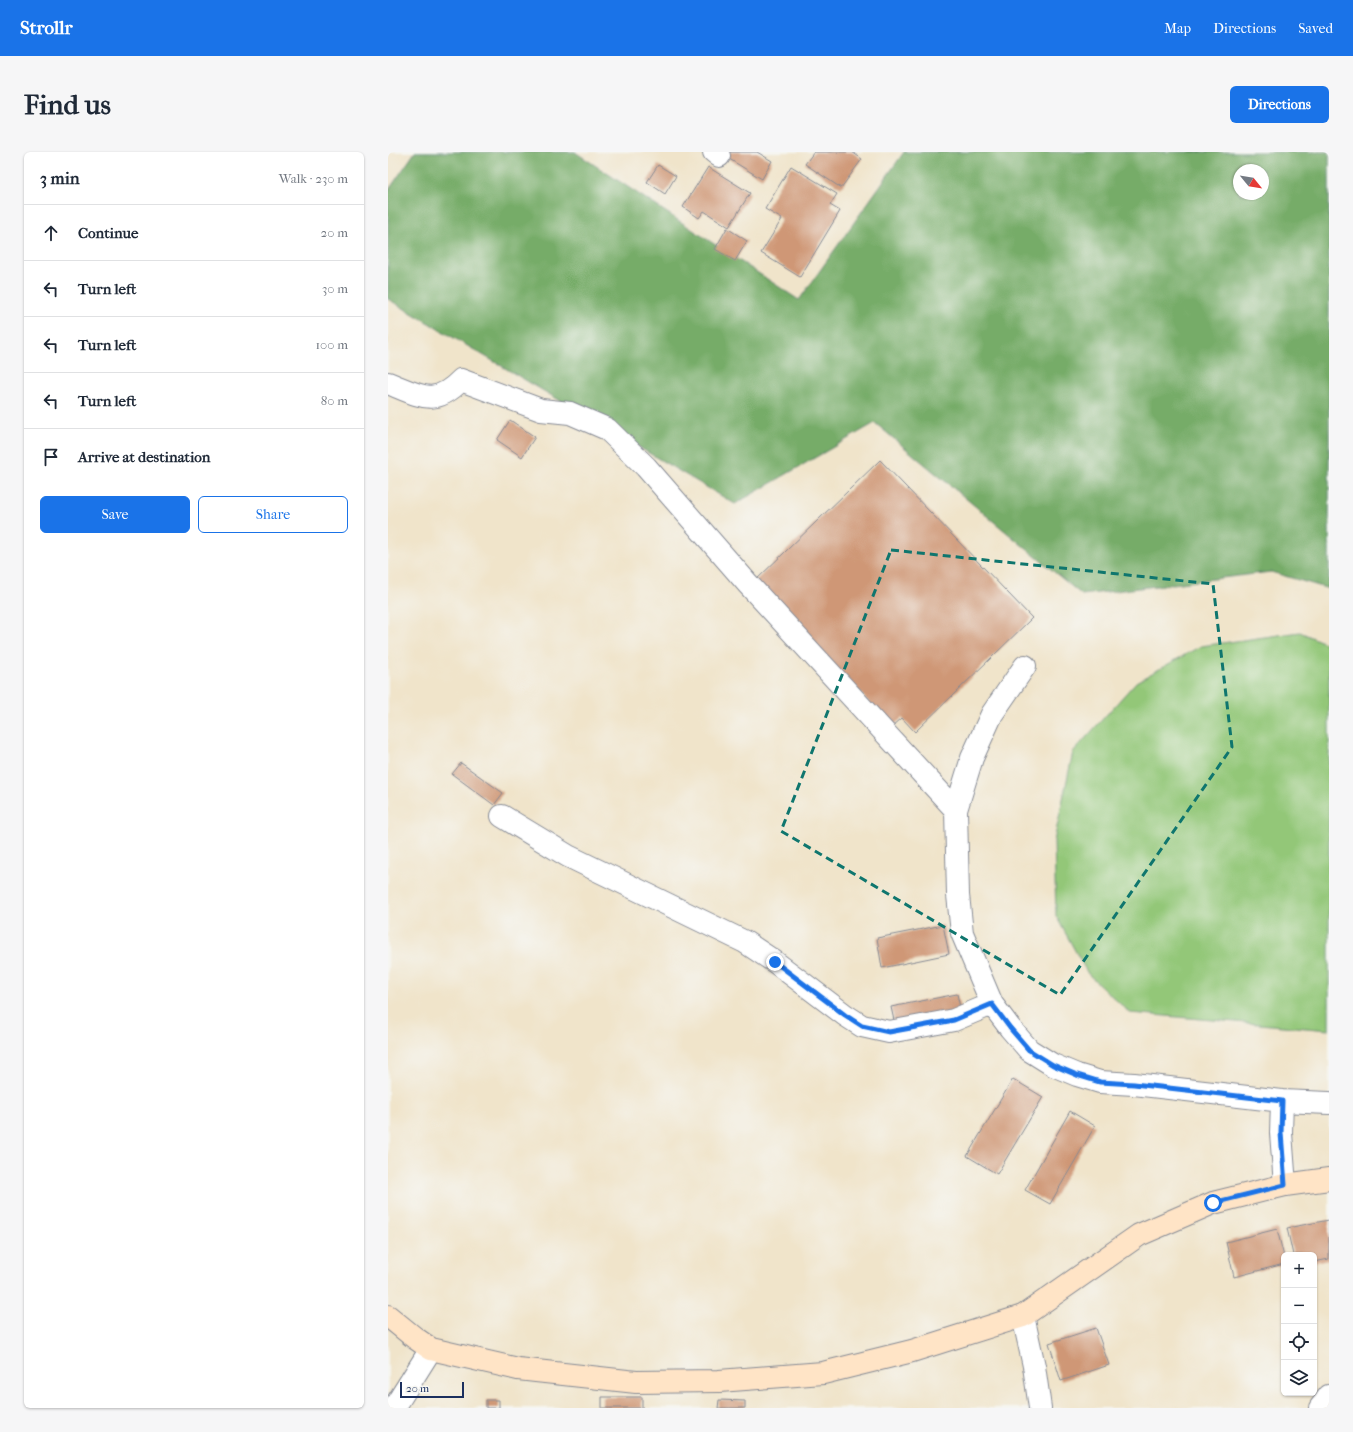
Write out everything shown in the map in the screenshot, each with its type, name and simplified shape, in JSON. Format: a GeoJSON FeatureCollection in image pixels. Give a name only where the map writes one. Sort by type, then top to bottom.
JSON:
{"type":"FeatureCollection","features":[{"type":"Feature","properties":{"kind":"street"},"geometry":{"type":"LineString","coordinates":[[388,383],[425,397],[439,396],[461,380],[541,410],[570,413],[607,429],[646,467],[748,584],[956,810]]}},
{"type":"Feature","properties":{"kind":"street"},"geometry":{"type":"LineString","coordinates":[[1025,666],[992,714],[972,758],[956,810],[958,895],[962,933],[992,1004],[1029,1050],[1053,1065],[1077,1075],[1100,1082],[1134,1084],[1282,1101],[1329,1103]]}},
{"type":"Feature","properties":{"kind":"street"},"geometry":{"type":"LineString","coordinates":[[502,816],[568,856],[744,942],[775,962],[845,1015],[862,1026],[889,1032],[954,1020],[992,1004]]}},
{"type":"Feature","properties":{"kind":"street"},"geometry":{"type":"LineString","coordinates":[[1282,1101],[1281,1133],[1285,1185]]}},
{"type":"Feature","properties":{"kind":"street"},"geometry":{"type":"LineString","coordinates":[[388,1316],[431,1349],[518,1369],[636,1382],[719,1381],[823,1373],[912,1351],[1023,1316],[1139,1235],[1213,1203],[1285,1185],[1329,1179]]}},
{"type":"Feature","properties":{"kind":"street"},"geometry":{"type":"LineString","coordinates":[[1023,1316],[1034,1366],[1040,1408]]}},
{"type":"Feature","properties":{"kind":"street"},"geometry":{"type":"LineString","coordinates":[[394,1408],[431,1349]]}},
{"type":"Feature","properties":{"kind":"street"},"geometry":{"type":"LineString","coordinates":[[1320,1408],[1329,1396]]}},
{"type":"Feature","properties":{"kind":"highlighted area"},"geometry":{"type":"Polygon","coordinates":[[[891,550],[1213,584],[1232,747],[1060,995],[781,831],[891,550]]]}},
{"type":"Feature","properties":{"kind":"green space"},"geometry":{"type":"Polygon","coordinates":[[[415,152],[575,152],[799,300],[904,152],[1329,152],[1329,589],[1271,572],[1082,595],[875,423],[735,504],[388,299],[388,191],[415,152]]]}},
{"type":"Feature","properties":{"kind":"green space"},"geometry":{"type":"Polygon","coordinates":[[[1300,632],[1329,645],[1329,1030],[1130,1013],[1088,974],[1056,916],[1054,841],[1073,752],[1136,682],[1201,646],[1300,632]]]}},
{"type":"Feature","properties":{"kind":"building"},"geometry":{"type":"Polygon","coordinates":[[[722,152],[757,152],[772,161],[762,179],[721,154],[722,152]]]}},
{"type":"Feature","properties":{"kind":"building"},"geometry":{"type":"Polygon","coordinates":[[[814,152],[852,152],[862,159],[841,188],[805,164],[814,152]]]}},
{"type":"Feature","properties":{"kind":"building"},"geometry":{"type":"Polygon","coordinates":[[[658,165],[676,176],[665,194],[647,182],[658,165]]]}},
{"type":"Feature","properties":{"kind":"building"},"geometry":{"type":"Polygon","coordinates":[[[791,166],[837,194],[830,205],[840,211],[800,277],[761,253],[782,219],[765,209],[791,166]]]}},
{"type":"Feature","properties":{"kind":"building"},"geometry":{"type":"Polygon","coordinates":[[[708,167],[750,193],[729,227],[704,211],[699,218],[683,207],[708,167]]]}},
{"type":"Feature","properties":{"kind":"building"},"geometry":{"type":"Polygon","coordinates":[[[727,228],[747,241],[735,261],[715,249],[727,228]]]}},
{"type":"Feature","properties":{"kind":"building"},"geometry":{"type":"Polygon","coordinates":[[[510,420],[535,437],[522,457],[497,440],[510,420]]]}},
{"type":"Feature","properties":{"kind":"building"},"geometry":{"type":"Polygon","coordinates":[[[880,460],[1032,618],[915,732],[902,718],[892,727],[754,582],[880,460]]]}},
{"type":"Feature","properties":{"kind":"building"},"geometry":{"type":"Polygon","coordinates":[[[461,763],[503,793],[494,805],[452,774],[461,763]]]}},
{"type":"Feature","properties":{"kind":"building"},"geometry":{"type":"Polygon","coordinates":[[[943,925],[949,954],[882,968],[877,938],[943,925]]]}},
{"type":"Feature","properties":{"kind":"building"},"geometry":{"type":"Polygon","coordinates":[[[957,994],[961,1012],[895,1025],[891,1007],[957,994]]]}},
{"type":"Feature","properties":{"kind":"building"},"geometry":{"type":"Polygon","coordinates":[[[1013,1079],[1043,1097],[997,1174],[967,1156],[1013,1079]]]}},
{"type":"Feature","properties":{"kind":"building"},"geometry":{"type":"Polygon","coordinates":[[[1070,1111],[1095,1126],[1050,1204],[1025,1190],[1070,1111]]]}},
{"type":"Feature","properties":{"kind":"building"},"geometry":{"type":"Polygon","coordinates":[[[1329,1220],[1329,1259],[1317,1261],[1317,1252],[1292,1252],[1287,1228],[1329,1220]]]}},
{"type":"Feature","properties":{"kind":"building"},"geometry":{"type":"Polygon","coordinates":[[[1277,1229],[1283,1252],[1281,1252],[1281,1265],[1234,1277],[1226,1242],[1277,1229]]]}},
{"type":"Feature","properties":{"kind":"building"},"geometry":{"type":"Polygon","coordinates":[[[1096,1328],[1109,1365],[1061,1381],[1049,1343],[1096,1328]]]}},
{"type":"Feature","properties":{"kind":"building"},"geometry":{"type":"Polygon","coordinates":[[[602,1397],[642,1397],[642,1408],[602,1408],[602,1397]]]}},
{"type":"Feature","properties":{"kind":"building"},"geometry":{"type":"Polygon","coordinates":[[[486,1400],[499,1400],[499,1408],[486,1408],[486,1400]]]}},
{"type":"Feature","properties":{"kind":"building"},"geometry":{"type":"Polygon","coordinates":[[[719,1400],[745,1401],[745,1408],[718,1408],[719,1400]]]}},
{"type":"Feature","properties":{"kind":"route"},"geometry":{"type":"LineString","coordinates":[[775,962],[845,1015],[862,1026],[889,1032],[954,1020],[992,1004],[1029,1050],[1053,1065],[1077,1075],[1100,1082],[1134,1084],[1282,1101],[1281,1133],[1285,1185],[1213,1203]]}}]}
